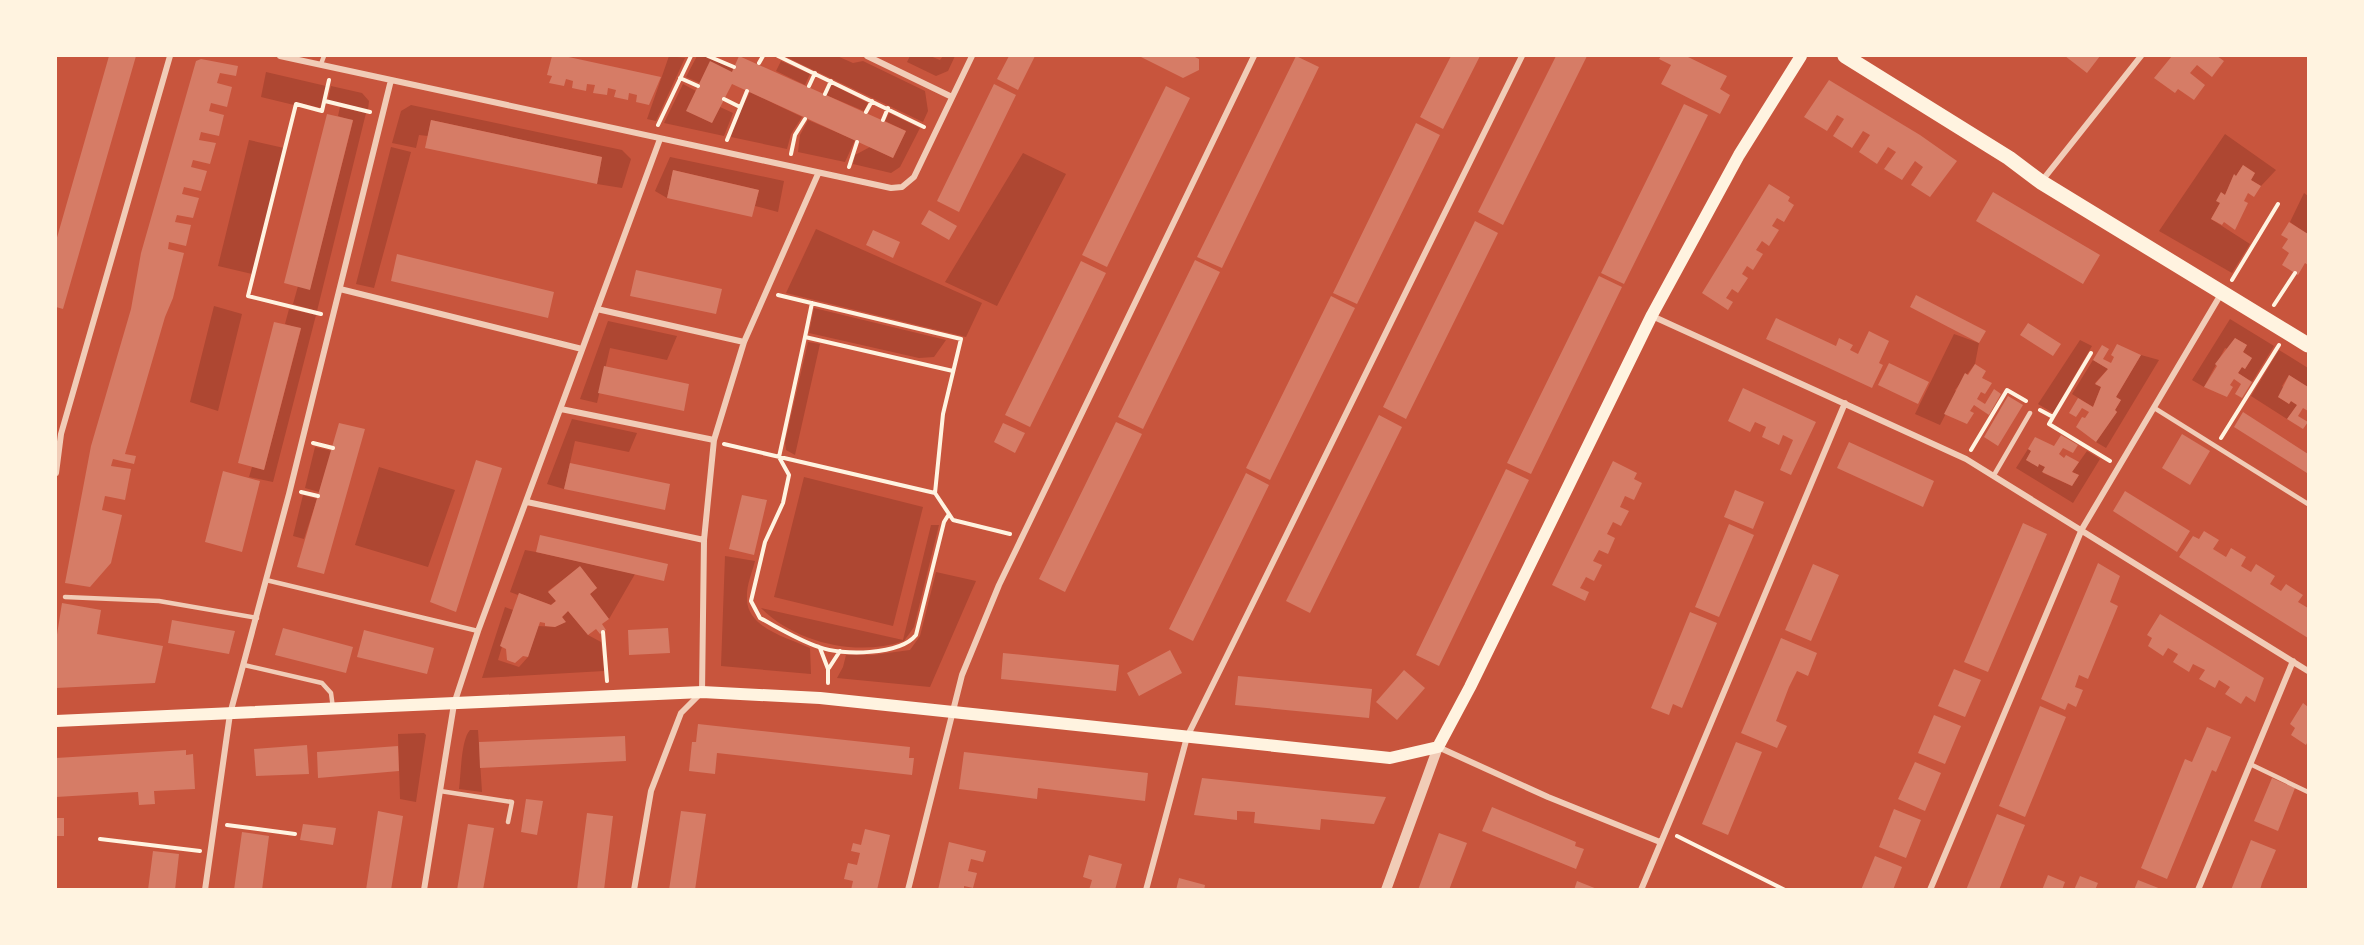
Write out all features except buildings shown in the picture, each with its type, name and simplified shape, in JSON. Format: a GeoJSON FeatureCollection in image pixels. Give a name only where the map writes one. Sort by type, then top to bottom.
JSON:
{"type":"FeatureCollection","features":[{"type":"Feature","properties":{"kind":"main road"},"geometry":{"type":"LineString","coordinates":[[56,722],[702,692],[820,698],[1390,758],[1438,747],[1470,687],[1652,315],[1738,155],[1801,56]]}},
{"type":"Feature","properties":{"kind":"main road"},"geometry":{"type":"LineString","coordinates":[[1845,56],[2009,158],[2040,182],[2224,291],[2308,345]]}},
{"type":"Feature","properties":{"kind":"street"},"geometry":{"type":"LineString","coordinates":[[56,472],[58,434],[170,56]]}},
{"type":"Feature","properties":{"kind":"street"},"geometry":{"type":"LineString","coordinates":[[280,56],[885,188],[902,186],[914,177],[972,56]]}},
{"type":"Feature","properties":{"kind":"street"},"geometry":{"type":"LineString","coordinates":[[867,56],[952,98]]}},
{"type":"Feature","properties":{"kind":"street"},"geometry":{"type":"LineString","coordinates":[[908,890],[962,675],[1023,537],[1254,56]]}},
{"type":"Feature","properties":{"kind":"street"},"geometry":{"type":"LineString","coordinates":[[1146,890],[1187,737],[1522,56]]}},
{"type":"Feature","properties":{"kind":"street"},"geometry":{"type":"LineString","coordinates":[[2040,182],[2141,56]]}},
{"type":"Feature","properties":{"kind":"street"},"geometry":{"type":"LineString","coordinates":[[205,890],[230,714],[334,317],[391,80]]}},
{"type":"Feature","properties":{"kind":"street"},"geometry":{"type":"LineString","coordinates":[[424,890],[454,704],[478,632],[597,309],[656,138]]}},
{"type":"Feature","properties":{"kind":"street"},"geometry":{"type":"LineString","coordinates":[[634,890],[651,791],[681,713],[702,692],[704,540],[714,440],[744,342],[818,174]]}},
{"type":"Feature","properties":{"kind":"street"},"geometry":{"type":"LineString","coordinates":[[340,289],[582,349]]}},
{"type":"Feature","properties":{"kind":"street"},"geometry":{"type":"LineString","coordinates":[[1930,890],[2082,529],[2118,466],[2156,409],[2224,291]]}},
{"type":"Feature","properties":{"kind":"street"},"geometry":{"type":"LineString","coordinates":[[597,309],[744,342]]}},
{"type":"Feature","properties":{"kind":"street"},"geometry":{"type":"LineString","coordinates":[[1652,315],[1966,459],[2308,671]]}},
{"type":"Feature","properties":{"kind":"street"},"geometry":{"type":"LineString","coordinates":[[1641,890],[1845,403]]}},
{"type":"Feature","properties":{"kind":"street"},"geometry":{"type":"LineString","coordinates":[[561,409],[714,440]]}},
{"type":"Feature","properties":{"kind":"street"},"geometry":{"type":"LineString","coordinates":[[527,502],[704,540]]}},
{"type":"Feature","properties":{"kind":"street"},"geometry":{"type":"LineString","coordinates":[[2198,890],[2293,661]]}},
{"type":"Feature","properties":{"kind":"street"},"geometry":{"type":"LineString","coordinates":[[1386,890],[1438,747],[1548,797],[1660,842]]}},
{"type":"Feature","properties":{"kind":"lane"},"geometry":{"type":"LineString","coordinates":[[321,64],[324,56]]}},
{"type":"Feature","properties":{"kind":"lane"},"geometry":{"type":"LineString","coordinates":[[2156,409],[2308,504]]}},
{"type":"Feature","properties":{"kind":"lane"},"geometry":{"type":"LineString","coordinates":[[1994,475],[2030,413]]}},
{"type":"Feature","properties":{"kind":"lane"},"geometry":{"type":"LineString","coordinates":[[266,580],[478,632]]}},
{"type":"Feature","properties":{"kind":"lane"},"geometry":{"type":"LineString","coordinates":[[65,597],[159,601],[257,618]]}},
{"type":"Feature","properties":{"kind":"lane"},"geometry":{"type":"LineString","coordinates":[[244,665],[322,682],[331,693],[333,708]]}},
{"type":"Feature","properties":{"kind":"lane"},"geometry":{"type":"LineString","coordinates":[[2250,764],[2308,792]]}},
{"type":"Feature","properties":{"kind":"lane"},"geometry":{"type":"LineString","coordinates":[[439,790],[512,802],[508,822]]}},
{"type":"Feature","properties":{"kind":"path"},"geometry":{"type":"LineString","coordinates":[[656,138],[691,56]]}},
{"type":"Feature","properties":{"kind":"path"},"geometry":{"type":"LineString","coordinates":[[708,56],[734,67]]}},
{"type":"Feature","properties":{"kind":"path"},"geometry":{"type":"LineString","coordinates":[[759,63],[763,56]]}},
{"type":"Feature","properties":{"kind":"path"},"geometry":{"type":"LineString","coordinates":[[778,56],[936,132]]}},
{"type":"Feature","properties":{"kind":"path"},"geometry":{"type":"LineString","coordinates":[[809,86],[815,73]]}},
{"type":"Feature","properties":{"kind":"path"},"geometry":{"type":"LineString","coordinates":[[680,78],[698,86]]}},
{"type":"Feature","properties":{"kind":"path"},"geometry":{"type":"LineString","coordinates":[[825,94],[831,81]]}},
{"type":"Feature","properties":{"kind":"path"},"geometry":{"type":"LineString","coordinates":[[328,87],[322,111],[296,104],[248,296],[334,317]]}},
{"type":"Feature","properties":{"kind":"path"},"geometry":{"type":"LineString","coordinates":[[723,152],[747,91]]}},
{"type":"Feature","properties":{"kind":"path"},"geometry":{"type":"LineString","coordinates":[[724,99],[740,107]]}},
{"type":"Feature","properties":{"kind":"path"},"geometry":{"type":"LineString","coordinates":[[325,101],[382,115]]}},
{"type":"Feature","properties":{"kind":"path"},"geometry":{"type":"LineString","coordinates":[[866,112],[872,101]]}},
{"type":"Feature","properties":{"kind":"path"},"geometry":{"type":"LineString","coordinates":[[883,120],[888,108]]}},
{"type":"Feature","properties":{"kind":"path"},"geometry":{"type":"LineString","coordinates":[[788,167],[795,135],[805,119]]}},
{"type":"Feature","properties":{"kind":"path"},"geometry":{"type":"LineString","coordinates":[[846,180],[857,142]]}},
{"type":"Feature","properties":{"kind":"path"},"geometry":{"type":"LineString","coordinates":[[2224,291],[2278,204]]}},
{"type":"Feature","properties":{"kind":"path"},"geometry":{"type":"LineString","coordinates":[[2265,318],[2295,273]]}},
{"type":"Feature","properties":{"kind":"path"},"geometry":{"type":"LineString","coordinates":[[766,292],[961,339],[942,425],[935,493],[953,520],[1023,537]]}},
{"type":"Feature","properties":{"kind":"path"},"geometry":{"type":"LineString","coordinates":[[812,303],[779,457],[789,475],[783,503],[765,542],[750,601],[760,618],[820,648],[840,651],[901,647],[909,643],[916,635],[944,522],[950,514]]}},
{"type":"Feature","properties":{"kind":"path"},"geometry":{"type":"LineString","coordinates":[[2216,445],[2288,332]]}},
{"type":"Feature","properties":{"kind":"path"},"geometry":{"type":"LineString","coordinates":[[805,337],[953,371]]}},
{"type":"Feature","properties":{"kind":"path"},"geometry":{"type":"LineString","coordinates":[[2091,353],[2049,424],[2118,466]]}},
{"type":"Feature","properties":{"kind":"path"},"geometry":{"type":"LineString","coordinates":[[1966,459],[2007,390],[2053,417]]}},
{"type":"Feature","properties":{"kind":"path"},"geometry":{"type":"LineString","coordinates":[[714,440],[730,447],[935,493]]}},
{"type":"Feature","properties":{"kind":"path"},"geometry":{"type":"LineString","coordinates":[[302,441],[333,448]]}},
{"type":"Feature","properties":{"kind":"path"},"geometry":{"type":"LineString","coordinates":[[603,632],[609,697]]}},
{"type":"Feature","properties":{"kind":"path"},"geometry":{"type":"LineString","coordinates":[[820,648],[828,669],[840,651]]}},
{"type":"Feature","properties":{"kind":"path"},"geometry":{"type":"LineString","coordinates":[[214,824],[295,834]]}},
{"type":"Feature","properties":{"kind":"path"},"geometry":{"type":"LineString","coordinates":[[1665,831],[1785,890]]}},
{"type":"Feature","properties":{"kind":"path"},"geometry":{"type":"LineString","coordinates":[[100,839],[211,853]]}},
{"type":"Feature","properties":{"kind":"shaded area"},"geometry":{"type":"Polygon","coordinates":[[[669,56],[685,58],[656,121],[647,119],[669,56]]]}},
{"type":"Feature","properties":{"kind":"shaded area"},"geometry":{"type":"Polygon","coordinates":[[[697,56],[704,56],[733,69],[732,72],[700,83],[686,77],[697,56]]]}},
{"type":"Feature","properties":{"kind":"shaded area"},"geometry":{"type":"Polygon","coordinates":[[[784,56],[837,56],[853,63],[863,61],[925,91],[928,111],[923,122],[784,56]]]}},
{"type":"Feature","properties":{"kind":"shaded area"},"geometry":{"type":"Polygon","coordinates":[[[910,56],[930,56],[940,60],[943,56],[955,56],[948,71],[936,76],[907,62],[910,56]]]}},
{"type":"Feature","properties":{"kind":"shaded area"},"geometry":{"type":"Polygon","coordinates":[[[781,61],[810,74],[805,85],[776,71],[781,61]]]}},
{"type":"Feature","properties":{"kind":"shaded area"},"geometry":{"type":"Polygon","coordinates":[[[266,72],[326,86],[321,108],[295,102],[294,105],[261,97],[266,72]]]}},
{"type":"Feature","properties":{"kind":"shaded area"},"geometry":{"type":"Polygon","coordinates":[[[683,84],[696,91],[687,111],[712,123],[720,107],[733,113],[724,136],[664,123],[683,84]]]}},
{"type":"Feature","properties":{"kind":"shaded area"},"geometry":{"type":"Polygon","coordinates":[[[831,84],[868,103],[864,111],[826,95],[831,84]]]}},
{"type":"Feature","properties":{"kind":"shaded area"},"geometry":{"type":"Polygon","coordinates":[[[331,86],[362,93],[369,101],[368,110],[328,100],[331,86]]]}},
{"type":"Feature","properties":{"kind":"shaded area"},"geometry":{"type":"Polygon","coordinates":[[[750,92],[802,117],[791,134],[787,149],[731,137],[736,119],[750,92]]]}},
{"type":"Feature","properties":{"kind":"shaded area"},"geometry":{"type":"Polygon","coordinates":[[[411,105],[622,150],[631,159],[622,188],[597,184],[602,157],[431,120],[428,136],[419,135],[416,148],[392,143],[401,111],[411,105]]]}},
{"type":"Feature","properties":{"kind":"shaded area"},"geometry":{"type":"Polygon","coordinates":[[[340,107],[366,113],[317,311],[293,304],[298,286],[310,289],[353,121],[338,116],[340,107]]]}},
{"type":"Feature","properties":{"kind":"shaded area"},"geometry":{"type":"Polygon","coordinates":[[[889,113],[920,128],[900,167],[891,173],[853,164],[855,155],[870,147],[893,158],[906,131],[885,121],[889,113]]]}},
{"type":"Feature","properties":{"kind":"shaded area"},"geometry":{"type":"Polygon","coordinates":[[[808,120],[855,140],[845,162],[798,152],[800,135],[808,120]]]}},
{"type":"Feature","properties":{"kind":"shaded area"},"geometry":{"type":"Polygon","coordinates":[[[2225,134],[2276,170],[2261,186],[2251,180],[2255,173],[2243,165],[2236,176],[2234,175],[2225,195],[2221,193],[2220,203],[2211,219],[2250,244],[2232,273],[2159,231],[2225,134]]]}},
{"type":"Feature","properties":{"kind":"shaded area"},"geometry":{"type":"Polygon","coordinates":[[[249,140],[284,148],[252,274],[218,266],[249,140]]]}},
{"type":"Feature","properties":{"kind":"shaded area"},"geometry":{"type":"Polygon","coordinates":[[[391,147],[411,152],[374,288],[356,284],[391,147]]]}},
{"type":"Feature","properties":{"kind":"shaded area"},"geometry":{"type":"Polygon","coordinates":[[[1023,153],[1066,174],[997,306],[945,282],[1023,153]]]}},
{"type":"Feature","properties":{"kind":"shaded area"},"geometry":{"type":"Polygon","coordinates":[[[670,157],[784,181],[778,212],[755,206],[759,190],[673,170],[667,198],[655,191],[670,157]]]}},
{"type":"Feature","properties":{"kind":"shaded area"},"geometry":{"type":"Polygon","coordinates":[[[2304,193],[2308,196],[2308,235],[2290,222],[2304,193]]]}},
{"type":"Feature","properties":{"kind":"shaded area"},"geometry":{"type":"Polygon","coordinates":[[[816,229],[982,303],[966,337],[786,293],[816,229]]]}},
{"type":"Feature","properties":{"kind":"shaded area"},"geometry":{"type":"Polygon","coordinates":[[[214,306],[242,314],[218,411],[190,402],[214,306]]]}},
{"type":"Feature","properties":{"kind":"shaded area"},"geometry":{"type":"Polygon","coordinates":[[[814,308],[946,340],[934,357],[919,358],[809,333],[814,308]]]}},
{"type":"Feature","properties":{"kind":"shaded area"},"geometry":{"type":"Polygon","coordinates":[[[289,309],[316,315],[273,482],[249,477],[252,467],[264,470],[301,329],[285,324],[289,309]]]}},
{"type":"Feature","properties":{"kind":"shaded area"},"geometry":{"type":"Polygon","coordinates":[[[2230,319],[2274,346],[2252,382],[2238,373],[2242,367],[2245,369],[2252,358],[2243,352],[2247,345],[2235,338],[2228,349],[2225,348],[2204,387],[2192,380],[2230,319]]]}},
{"type":"Feature","properties":{"kind":"shaded area"},"geometry":{"type":"Polygon","coordinates":[[[608,321],[677,336],[667,360],[610,348],[597,403],[580,399],[608,321]]]}},
{"type":"Feature","properties":{"kind":"shaded area"},"geometry":{"type":"Polygon","coordinates":[[[1954,334],[1979,343],[1975,364],[1955,390],[1957,392],[1940,425],[1915,414],[1954,334]]]}},
{"type":"Feature","properties":{"kind":"shaded area"},"geometry":{"type":"Polygon","coordinates":[[[2080,340],[2092,346],[2053,413],[2038,404],[2080,340]]]}},
{"type":"Feature","properties":{"kind":"shaded area"},"geometry":{"type":"Polygon","coordinates":[[[808,342],[820,344],[795,455],[786,450],[785,442],[808,342]]]}},
{"type":"Feature","properties":{"kind":"shaded area"},"geometry":{"type":"Polygon","coordinates":[[[2279,350],[2308,368],[2308,387],[2289,375],[2282,386],[2284,388],[2278,397],[2289,404],[2291,401],[2297,405],[2287,419],[2251,396],[2279,350]]]}},
{"type":"Feature","properties":{"kind":"shaded area"},"geometry":{"type":"Polygon","coordinates":[[[2141,355],[2159,360],[2106,448],[2096,442],[2117,412],[2115,410],[2121,400],[2116,397],[2141,355]]]}},
{"type":"Feature","properties":{"kind":"shaded area"},"geometry":{"type":"Polygon","coordinates":[[[2093,360],[2108,369],[2095,383],[2101,387],[2093,407],[2072,394],[2093,360]]]}},
{"type":"Feature","properties":{"kind":"shaded area"},"geometry":{"type":"Polygon","coordinates":[[[572,419],[637,433],[629,452],[575,441],[564,489],[547,484],[572,419]]]}},
{"type":"Feature","properties":{"kind":"shaded area"},"geometry":{"type":"Polygon","coordinates":[[[315,447],[332,451],[319,492],[305,488],[315,447]]]}},
{"type":"Feature","properties":{"kind":"shaded area"},"geometry":{"type":"Polygon","coordinates":[[[2028,449],[2031,451],[2026,460],[2045,467],[2043,473],[2072,486],[2079,475],[2072,472],[2087,451],[2100,459],[2073,503],[2016,468],[2028,449]]]}},
{"type":"Feature","properties":{"kind":"shaded area"},"geometry":{"type":"Polygon","coordinates":[[[379,467],[455,490],[428,567],[355,545],[379,467]]]}},
{"type":"Feature","properties":{"kind":"shaded area"},"geometry":{"type":"Polygon","coordinates":[[[804,477],[923,507],[893,626],[774,597],[804,477]]]}},
{"type":"Feature","properties":{"kind":"shaded area"},"geometry":{"type":"Polygon","coordinates":[[[303,495],[317,499],[304,539],[293,536],[303,495]]]}},
{"type":"Feature","properties":{"kind":"shaded area"},"geometry":{"type":"Polygon","coordinates":[[[931,525],[939,525],[914,627],[904,641],[867,648],[828,644],[792,630],[761,608],[903,640],[931,525]]]}},
{"type":"Feature","properties":{"kind":"shaded area"},"geometry":{"type":"Polygon","coordinates":[[[525,550],[635,574],[609,619],[590,594],[597,588],[580,567],[548,591],[556,601],[551,605],[510,592],[525,550]]]}},
{"type":"Feature","properties":{"kind":"shaded area"},"geometry":{"type":"Polygon","coordinates":[[[725,556],[755,561],[747,589],[749,609],[761,625],[770,631],[810,648],[811,674],[721,666],[725,556]]]}},
{"type":"Feature","properties":{"kind":"shaded area"},"geometry":{"type":"Polygon","coordinates":[[[936,572],[976,581],[930,687],[837,678],[846,655],[873,655],[910,650],[920,636],[936,572]]]}},
{"type":"Feature","properties":{"kind":"shaded area"},"geometry":{"type":"Polygon","coordinates":[[[505,607],[513,610],[498,660],[519,667],[528,657],[538,626],[555,627],[565,622],[562,617],[568,611],[588,635],[601,642],[604,671],[482,678],[505,607]]]}},
{"type":"Feature","properties":{"kind":"shaded area"},"geometry":{"type":"Polygon","coordinates":[[[470,730],[478,730],[482,792],[459,789],[463,749],[470,730]]]}},
{"type":"Feature","properties":{"kind":"shaded area"},"geometry":{"type":"Polygon","coordinates":[[[424,733],[426,735],[416,802],[400,799],[398,734],[424,733]]]}}]}
